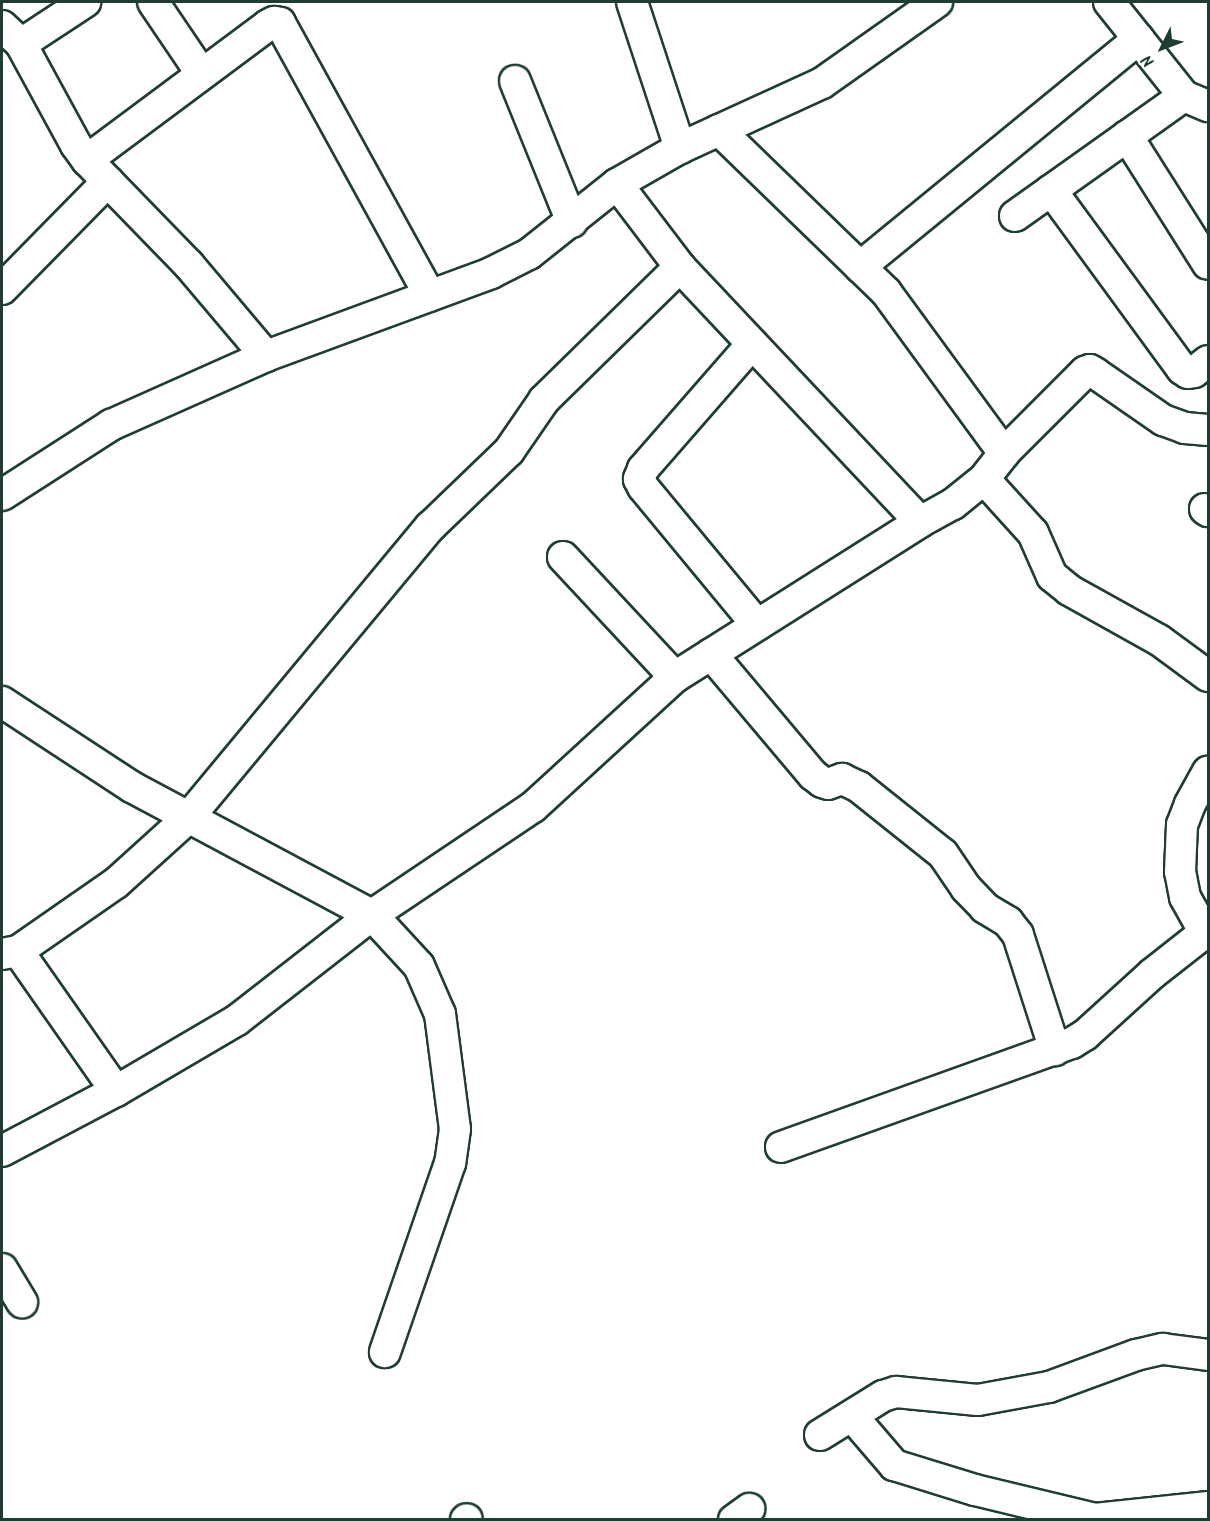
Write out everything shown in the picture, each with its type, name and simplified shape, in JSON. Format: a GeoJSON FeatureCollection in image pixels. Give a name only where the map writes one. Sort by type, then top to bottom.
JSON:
{"type":"FeatureCollection","features":[{"type":"Feature","properties":{"kind":"street"},"geometry":{"type":"LineString","coordinates":[[85,2],[11,35],[87,160],[189,265],[266,356]]}},
{"type":"Feature","properties":{"kind":"street"},"geometry":{"type":"LineString","coordinates":[[153,2],[201,73]]}},
{"type":"Feature","properties":{"kind":"street"},"geometry":{"type":"LineString","coordinates":[[632,2],[680,148]]}},
{"type":"Feature","properties":{"kind":"street"},"geometry":{"type":"LineString","coordinates":[[2,495],[111,425],[266,356],[491,273],[529,254],[617,184],[680,148],[822,83],[937,2]]}},
{"type":"Feature","properties":{"kind":"street"},"geometry":{"type":"LineString","coordinates":[[1014,216],[1127,136],[1196,101],[1139,39],[1110,2]]}},
{"type":"Feature","properties":{"kind":"street"},"geometry":{"type":"LineString","coordinates":[[87,160],[267,25],[274,22],[280,23],[430,296]]}},
{"type":"Feature","properties":{"kind":"street"},"geometry":{"type":"LineString","coordinates":[[860,267],[1139,39]]}},
{"type":"Feature","properties":{"kind":"street"},"geometry":{"type":"LineString","coordinates":[[515,81],[572,222]]}},
{"type":"Feature","properties":{"kind":"street"},"geometry":{"type":"LineString","coordinates":[[719,130],[886,292],[1004,453]]}},
{"type":"Feature","properties":{"kind":"street"},"geometry":{"type":"LineString","coordinates":[[1127,136],[1209,264]]}},
{"type":"Feature","properties":{"kind":"street"},"geometry":{"type":"LineString","coordinates":[[2,288],[108,181]]}},
{"type":"Feature","properties":{"kind":"street"},"geometry":{"type":"LineString","coordinates":[[617,184],[680,267],[920,522]]}},
{"type":"Feature","properties":{"kind":"street"},"geometry":{"type":"LineString","coordinates":[[1051,190],[1182,369],[1188,373],[1194,372],[1209,361]]}},
{"type":"Feature","properties":{"kind":"street"},"geometry":{"type":"LineString","coordinates":[[116,1091],[10,952],[116,883],[189,818],[430,527],[509,452],[544,400],[680,267]]}},
{"type":"Feature","properties":{"kind":"street"},"geometry":{"type":"LineString","coordinates":[[752,344],[643,469],[639,479],[643,487],[757,625]]}},
{"type":"Feature","properties":{"kind":"street"},"geometry":{"type":"LineString","coordinates":[[2,1150],[116,1091],[237,1020],[372,915],[533,807],[675,677],[920,522],[953,504],[984,479],[1004,453],[1081,375],[1090,370],[1162,420],[1185,428],[1209,430]]}},
{"type":"Feature","properties":{"kind":"street"},"geometry":{"type":"LineString","coordinates":[[984,479],[1033,533],[1052,576],[1069,590],[1158,640],[1209,676]]}},
{"type":"Feature","properties":{"kind":"street"},"geometry":{"type":"LineString","coordinates":[[563,557],[675,677]]}},
{"type":"Feature","properties":{"kind":"street"},"geometry":{"type":"LineString","coordinates":[[711,654],[813,775],[828,784],[842,779],[860,787],[943,854],[966,888],[985,908],[1008,922],[1018,935],[1055,1050]]}},
{"type":"Feature","properties":{"kind":"street"},"geometry":{"type":"LineString","coordinates":[[2,702],[132,787],[372,915],[418,966],[433,993],[440,1014],[455,1128],[450,1163],[385,1352]]}},
{"type":"Feature","properties":{"kind":"street"},"geometry":{"type":"LineString","coordinates":[[781,1147],[1055,1050],[1085,1035],[1152,974],[1207,931],[1185,897],[1180,872],[1182,825],[1190,804],[1209,772]]}},
{"type":"Feature","properties":{"kind":"street"},"geometry":{"type":"LineString","coordinates":[[2,1269],[22,1302]]}},
{"type":"Feature","properties":{"kind":"street"},"geometry":{"type":"LineString","coordinates":[[820,1436],[883,1396],[896,1392],[978,1400],[1049,1388],[1136,1356],[1163,1349],[1209,1355]]}},
{"type":"Feature","properties":{"kind":"street"},"geometry":{"type":"LineString","coordinates":[[852,1416],[894,1465],[1018,1501],[1095,1518],[1209,1507]]}}]}
